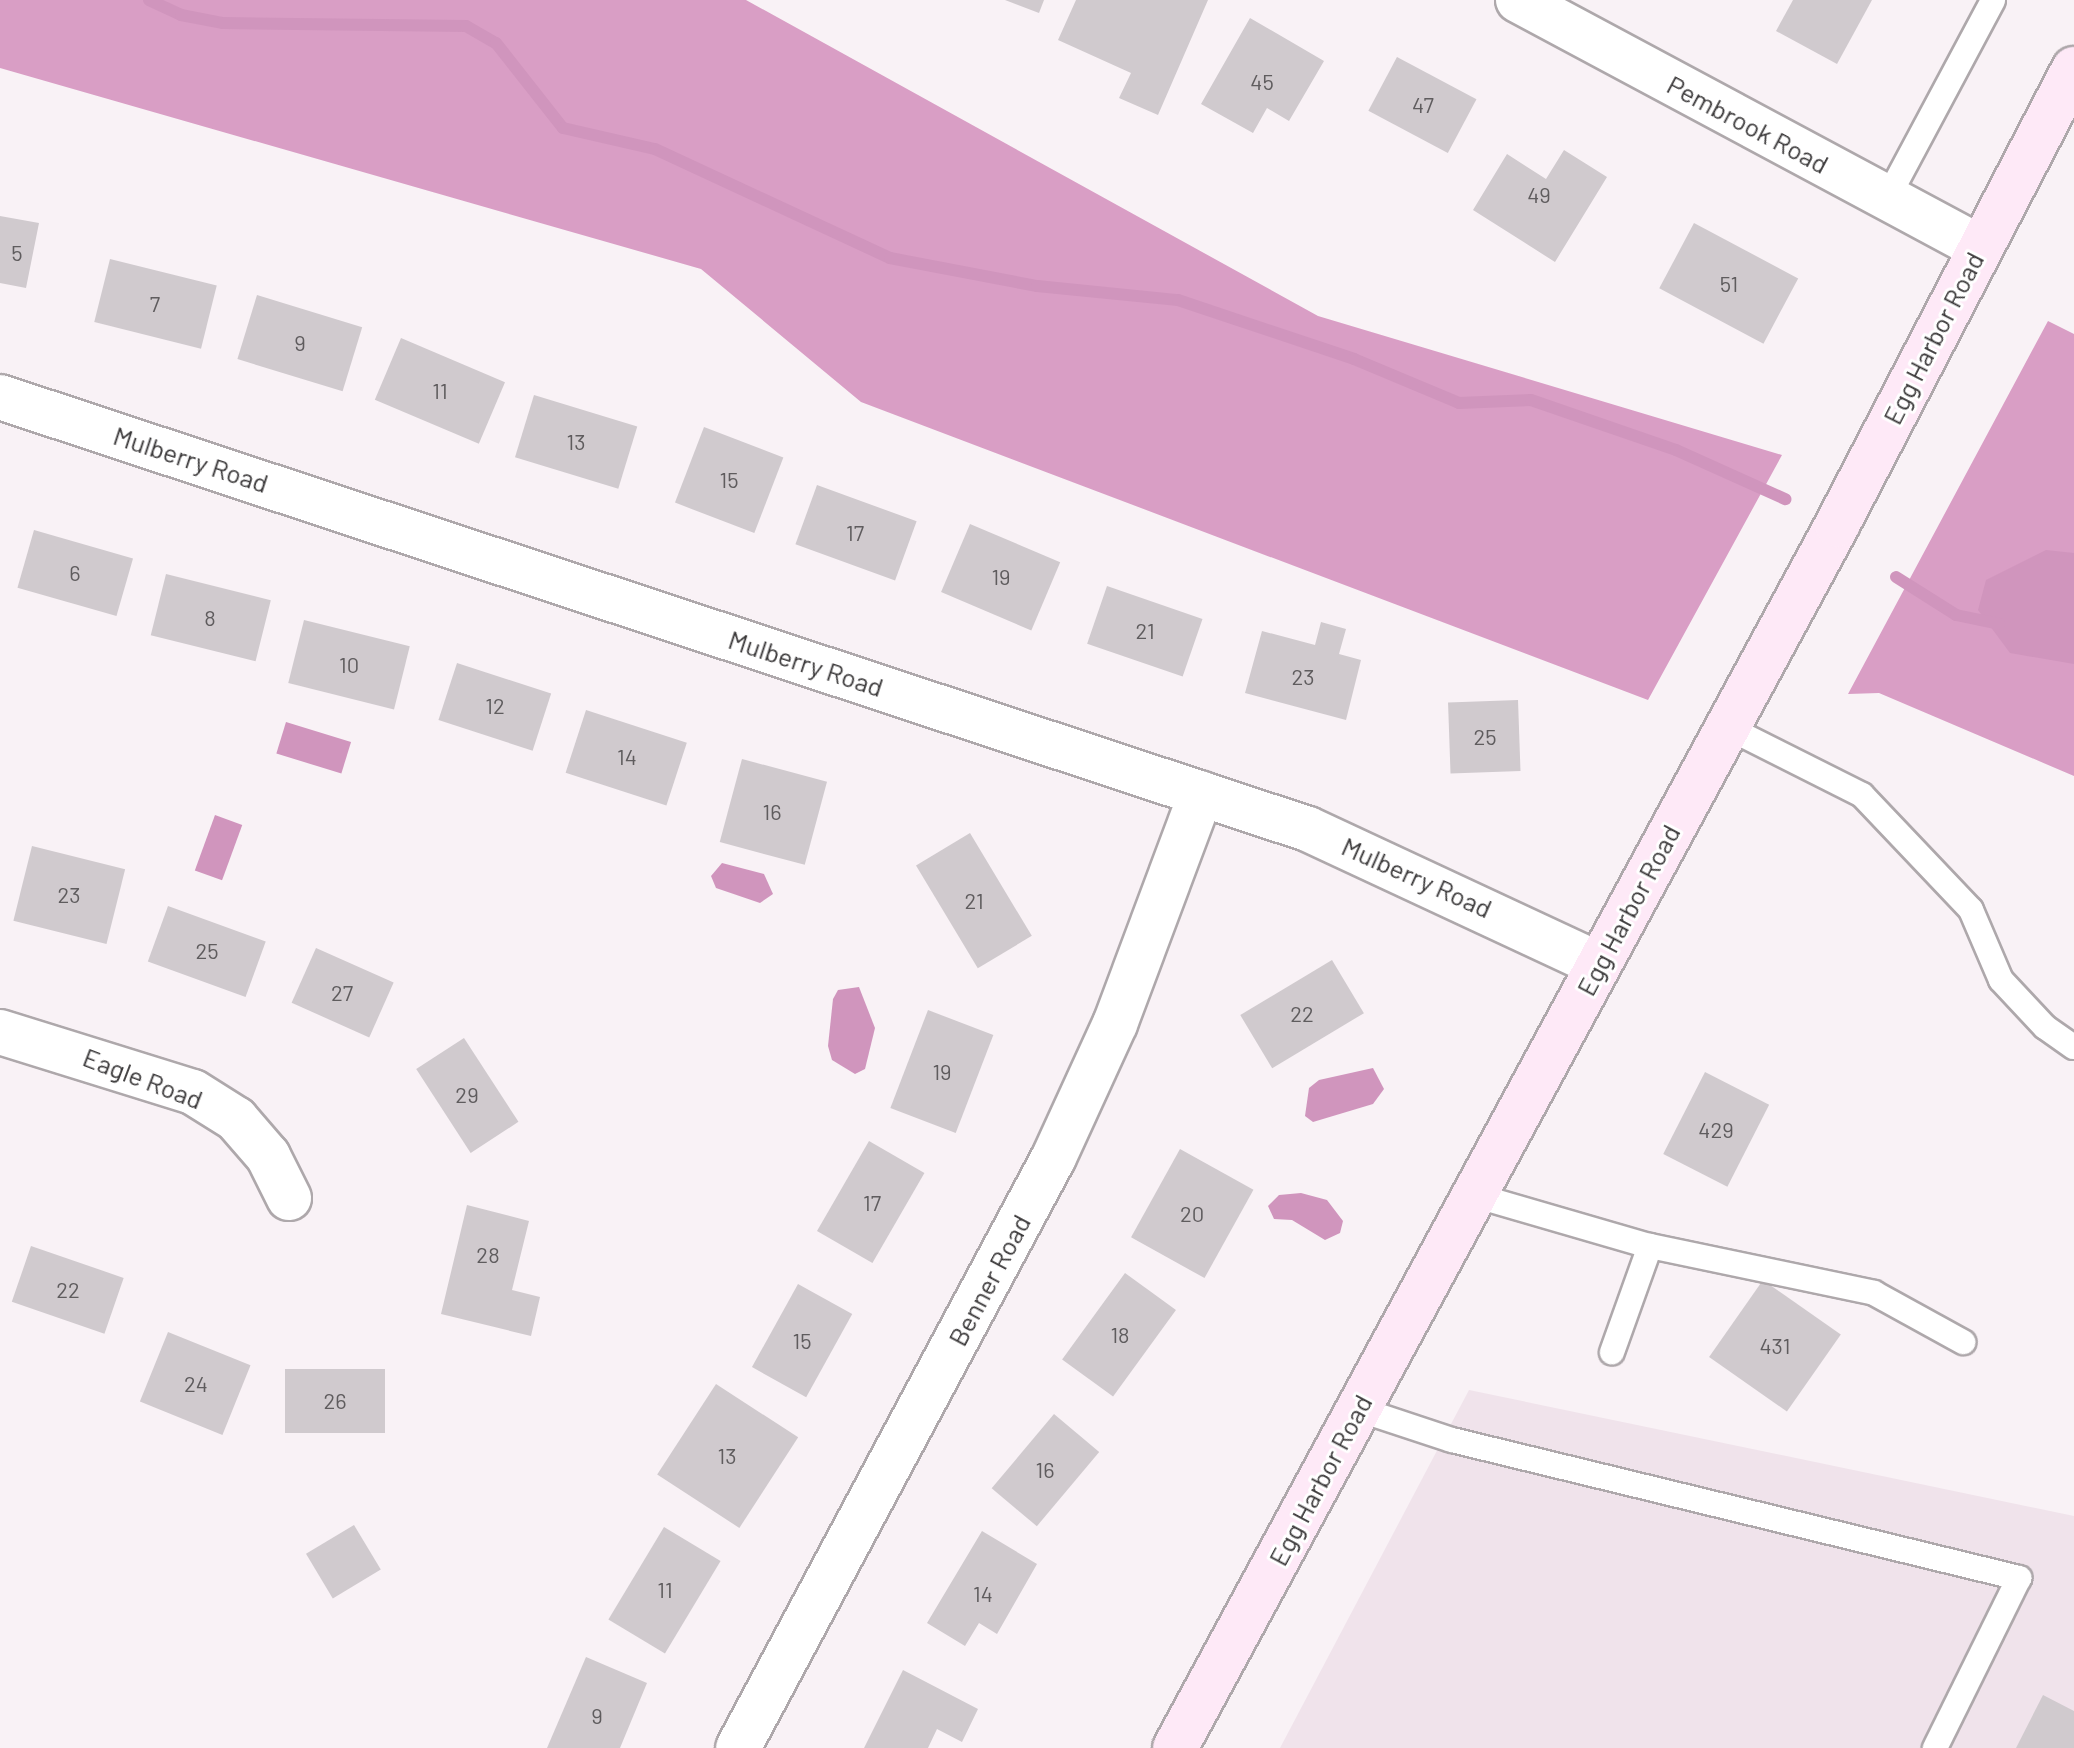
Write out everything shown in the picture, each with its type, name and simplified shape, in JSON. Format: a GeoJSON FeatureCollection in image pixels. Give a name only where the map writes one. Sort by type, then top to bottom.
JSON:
{"type":"FeatureCollection","features":[{"type":"Feature","properties":{"kind":"main road","name":"Egg Harbor Road"},"geometry":{"type":"LineString","coordinates":[[1175,1748],[1727,727],[1979,247],[2072,79]]}},
{"type":"Feature","properties":{"kind":"street","name":"Pembrook Road"},"geometry":{"type":"LineString","coordinates":[[1518,0],[1979,247]]}},
{"type":"Feature","properties":{"kind":"street","name":"Mulberry Road"},"geometry":{"type":"LineString","coordinates":[[0,397],[1201,794],[1375,858],[1598,964]]}},
{"type":"Feature","properties":{"kind":"street","name":"Benner Road"},"geometry":{"type":"LineString","coordinates":[[738,1748],[1054,1157],[1115,1024],[1201,794]]}},
{"type":"Feature","properties":{"kind":"street","name":"Eagle Road"},"geometry":{"type":"LineString","coordinates":[[0,1032],[193,1092],[236,1119],[268,1156],[289,1198]]}},
{"type":"Feature","properties":{"kind":"lane"},"geometry":{"type":"LineString","coordinates":[[1888,197],[1993,0]]}},
{"type":"Feature","properties":{"kind":"lane"},"geometry":{"type":"LineString","coordinates":[[1727,727],[1862,795],[1971,910],[2001,980],[2045,1027],[2074,1047]]}},
{"type":"Feature","properties":{"kind":"lane"},"geometry":{"type":"LineString","coordinates":[[1474,1195],[1650,1246],[1874,1293],[1963,1342]]}},
{"type":"Feature","properties":{"kind":"lane"},"geometry":{"type":"LineString","coordinates":[[1612,1352],[1650,1246]]}},
{"type":"Feature","properties":{"kind":"lane"},"geometry":{"type":"LineString","coordinates":[[1358,1409],[1452,1440],[2019,1578],[1935,1748]]}},
{"type":"Feature","properties":{"kind":"shaded area"},"geometry":{"type":"Polygon","coordinates":[[[0,0],[746,0],[1318,316],[1782,455],[1648,700],[861,402],[701,269],[0,68],[0,0]]]}},
{"type":"Feature","properties":{"kind":"shaded area"},"geometry":{"type":"Polygon","coordinates":[[[2048,321],[2074,334],[2074,776],[1879,693],[1848,694],[2048,321]]]}},
{"type":"Feature","properties":{"kind":"shaded area"},"geometry":{"type":"Polygon","coordinates":[[[2046,550],[2074,553],[2074,664],[2010,653],[1978,610],[1986,580],[2046,550]]]}},
{"type":"Feature","properties":{"kind":"shaded area"},"geometry":{"type":"Polygon","coordinates":[[[286,722],[351,742],[341,773],[276,754],[286,722]]]}},
{"type":"Feature","properties":{"kind":"shaded area"},"geometry":{"type":"Polygon","coordinates":[[[215,815],[242,825],[222,880],[195,870],[215,815]]]}},
{"type":"Feature","properties":{"kind":"shaded area"},"geometry":{"type":"Polygon","coordinates":[[[722,863],[764,874],[773,894],[760,903],[716,888],[711,876],[722,863]]]}},
{"type":"Feature","properties":{"kind":"shaded area"},"geometry":{"type":"Polygon","coordinates":[[[859,987],[875,1028],[865,1069],[855,1074],[832,1060],[828,1046],[833,999],[838,990],[859,987]]]}},
{"type":"Feature","properties":{"kind":"shaded area"},"geometry":{"type":"Polygon","coordinates":[[[1373,1068],[1384,1089],[1373,1104],[1313,1122],[1305,1116],[1309,1088],[1319,1080],[1373,1068]]]}},
{"type":"Feature","properties":{"kind":"shaded area"},"geometry":{"type":"Polygon","coordinates":[[[1301,1193],[1327,1200],[1343,1221],[1340,1233],[1325,1240],[1292,1220],[1274,1219],[1268,1206],[1279,1195],[1301,1193]]]}},
{"type":"Feature","properties":{"kind":"shaded area"},"geometry":{"type":"Polygon","coordinates":[[[1469,1390],[2074,1516],[2074,1748],[1280,1748],[1469,1390]]]}},
{"type":"Feature","properties":{"kind":"building"},"geometry":{"type":"Polygon","coordinates":[[[1005,0],[1044,0],[1039,13],[1005,0]]]}},
{"type":"Feature","properties":{"kind":"building"},"geometry":{"type":"Polygon","coordinates":[[[1076,0],[1208,0],[1158,115],[1119,98],[1131,73],[1058,40],[1076,0]]]}},
{"type":"Feature","properties":{"kind":"building"},"geometry":{"type":"Polygon","coordinates":[[[1793,0],[1872,0],[1837,64],[1776,31],[1793,0]]]}},
{"type":"Feature","properties":{"kind":"building"},"geometry":{"type":"Polygon","coordinates":[[[1250,18],[1324,61],[1289,121],[1267,108],[1253,133],[1201,104],[1250,18]]]}},
{"type":"Feature","properties":{"kind":"building"},"geometry":{"type":"Polygon","coordinates":[[[1397,57],[1476,99],[1448,153],[1368,111],[1397,57]]]}},
{"type":"Feature","properties":{"kind":"building"},"geometry":{"type":"Polygon","coordinates":[[[1564,150],[1607,177],[1555,262],[1473,210],[1507,154],[1546,179],[1564,150]]]}},
{"type":"Feature","properties":{"kind":"building"},"geometry":{"type":"Polygon","coordinates":[[[0,216],[39,223],[26,288],[0,283],[0,216]]]}},
{"type":"Feature","properties":{"kind":"building"},"geometry":{"type":"Polygon","coordinates":[[[1694,223],[1798,278],[1763,344],[1659,288],[1694,223]]]}},
{"type":"Feature","properties":{"kind":"building"},"geometry":{"type":"Polygon","coordinates":[[[110,259],[217,286],[201,349],[94,322],[110,259]]]}},
{"type":"Feature","properties":{"kind":"building"},"geometry":{"type":"Polygon","coordinates":[[[257,295],[362,327],[343,391],[237,359],[257,295]]]}},
{"type":"Feature","properties":{"kind":"building"},"geometry":{"type":"Polygon","coordinates":[[[401,338],[505,382],[479,444],[375,400],[401,338]]]}},
{"type":"Feature","properties":{"kind":"building"},"geometry":{"type":"Polygon","coordinates":[[[534,395],[637,427],[618,489],[515,457],[534,395]]]}},
{"type":"Feature","properties":{"kind":"building"},"geometry":{"type":"Polygon","coordinates":[[[704,427],[783,457],[754,533],[675,503],[704,427]]]}},
{"type":"Feature","properties":{"kind":"building"},"geometry":{"type":"Polygon","coordinates":[[[817,485],[917,521],[895,580],[795,544],[817,485]]]}},
{"type":"Feature","properties":{"kind":"building"},"geometry":{"type":"Polygon","coordinates":[[[970,524],[1060,562],[1031,630],[941,592],[970,524]]]}},
{"type":"Feature","properties":{"kind":"building"},"geometry":{"type":"Polygon","coordinates":[[[34,530],[133,558],[116,616],[17,588],[34,530]]]}},
{"type":"Feature","properties":{"kind":"building"},"geometry":{"type":"Polygon","coordinates":[[[166,574],[271,600],[256,661],[151,635],[166,574]]]}},
{"type":"Feature","properties":{"kind":"building"},"geometry":{"type":"Polygon","coordinates":[[[1107,586],[1202,619],[1183,677],[1087,644],[1107,586]]]}},
{"type":"Feature","properties":{"kind":"building"},"geometry":{"type":"Polygon","coordinates":[[[304,620],[410,646],[394,709],[288,683],[304,620]]]}},
{"type":"Feature","properties":{"kind":"building"},"geometry":{"type":"Polygon","coordinates":[[[1321,622],[1346,629],[1339,654],[1361,660],[1346,720],[1245,693],[1262,631],[1315,645],[1321,622]]]}},
{"type":"Feature","properties":{"kind":"building"},"geometry":{"type":"Polygon","coordinates":[[[457,663],[551,694],[533,751],[438,720],[457,663]]]}},
{"type":"Feature","properties":{"kind":"building"},"geometry":{"type":"Polygon","coordinates":[[[1518,700],[1520,771],[1451,773],[1448,702],[1518,700]]]}},
{"type":"Feature","properties":{"kind":"building"},"geometry":{"type":"Polygon","coordinates":[[[586,710],[687,743],[666,806],[566,773],[586,710]]]}},
{"type":"Feature","properties":{"kind":"building"},"geometry":{"type":"Polygon","coordinates":[[[742,759],[827,782],[805,865],[720,842],[742,759]]]}},
{"type":"Feature","properties":{"kind":"building"},"geometry":{"type":"Polygon","coordinates":[[[970,833],[1032,936],[978,968],[916,865],[970,833]]]}},
{"type":"Feature","properties":{"kind":"building"},"geometry":{"type":"Polygon","coordinates":[[[32,846],[125,869],[107,944],[13,921],[32,846]]]}},
{"type":"Feature","properties":{"kind":"building"},"geometry":{"type":"Polygon","coordinates":[[[168,906],[266,942],[246,997],[148,961],[168,906]]]}},
{"type":"Feature","properties":{"kind":"building"},"geometry":{"type":"Polygon","coordinates":[[[316,948],[394,983],[369,1037],[292,1003],[316,948]]]}},
{"type":"Feature","properties":{"kind":"building"},"geometry":{"type":"Polygon","coordinates":[[[1332,960],[1364,1013],[1272,1068],[1240,1015],[1332,960]]]}},
{"type":"Feature","properties":{"kind":"building"},"geometry":{"type":"Polygon","coordinates":[[[928,1010],[993,1035],[956,1133],[890,1108],[928,1010]]]}},
{"type":"Feature","properties":{"kind":"building"},"geometry":{"type":"Polygon","coordinates":[[[464,1038],[518,1122],[471,1153],[416,1069],[464,1038]]]}},
{"type":"Feature","properties":{"kind":"building"},"geometry":{"type":"Polygon","coordinates":[[[1705,1072],[1769,1105],[1727,1187],[1663,1154],[1705,1072]]]}},
{"type":"Feature","properties":{"kind":"building"},"geometry":{"type":"Polygon","coordinates":[[[869,1141],[924,1173],[872,1263],[817,1231],[869,1141]]]}},
{"type":"Feature","properties":{"kind":"building"},"geometry":{"type":"Polygon","coordinates":[[[1180,1149],[1253,1190],[1205,1278],[1131,1237],[1180,1149]]]}},
{"type":"Feature","properties":{"kind":"building"},"geometry":{"type":"Polygon","coordinates":[[[467,1205],[529,1221],[512,1290],[540,1297],[531,1336],[441,1314],[467,1205]]]}},
{"type":"Feature","properties":{"kind":"building"},"geometry":{"type":"Polygon","coordinates":[[[31,1246],[124,1278],[104,1334],[12,1302],[31,1246]]]}},
{"type":"Feature","properties":{"kind":"building"},"geometry":{"type":"Polygon","coordinates":[[[1125,1273],[1176,1310],[1113,1397],[1062,1360],[1125,1273]]]}},
{"type":"Feature","properties":{"kind":"building"},"geometry":{"type":"Polygon","coordinates":[[[1763,1280],[1841,1334],[1787,1411],[1709,1357],[1763,1280]]]}},
{"type":"Feature","properties":{"kind":"building"},"geometry":{"type":"Polygon","coordinates":[[[798,1284],[852,1314],[806,1397],[752,1367],[798,1284]]]}},
{"type":"Feature","properties":{"kind":"building"},"geometry":{"type":"Polygon","coordinates":[[[168,1332],[251,1365],[222,1435],[140,1402],[168,1332]]]}},
{"type":"Feature","properties":{"kind":"building"},"geometry":{"type":"Polygon","coordinates":[[[285,1369],[385,1369],[385,1433],[285,1433],[285,1369]]]}},
{"type":"Feature","properties":{"kind":"building"},"geometry":{"type":"Polygon","coordinates":[[[716,1384],[798,1437],[739,1528],[657,1475],[716,1384]]]}},
{"type":"Feature","properties":{"kind":"building"},"geometry":{"type":"Polygon","coordinates":[[[1054,1414],[1099,1452],[1037,1526],[992,1488],[1054,1414]]]}},
{"type":"Feature","properties":{"kind":"building"},"geometry":{"type":"Polygon","coordinates":[[[354,1525],[381,1570],[333,1598],[306,1554],[354,1525]]]}},
{"type":"Feature","properties":{"kind":"building"},"geometry":{"type":"Polygon","coordinates":[[[664,1527],[721,1561],[665,1654],[608,1620],[664,1527]]]}},
{"type":"Feature","properties":{"kind":"building"},"geometry":{"type":"Polygon","coordinates":[[[982,1531],[1037,1564],[997,1634],[979,1623],[965,1646],[927,1623],[982,1531]]]}},
{"type":"Feature","properties":{"kind":"building"},"geometry":{"type":"Polygon","coordinates":[[[586,1657],[647,1683],[620,1748],[547,1748],[586,1657]]]}},
{"type":"Feature","properties":{"kind":"building"},"geometry":{"type":"Polygon","coordinates":[[[903,1670],[978,1709],[962,1742],[937,1729],[928,1748],[864,1748],[903,1670]]]}},
{"type":"Feature","properties":{"kind":"building"},"geometry":{"type":"Polygon","coordinates":[[[2043,1695],[2074,1711],[2074,1748],[2016,1748],[2043,1695]]]}},
{"type":"Feature","properties":{"kind":"waterway"},"geometry":{"type":"LineString","coordinates":[[149,0],[181,15],[223,23],[466,26],[496,43],[563,128],[655,149],[890,258],[1037,286],[1178,300],[1354,359],[1459,403],[1531,400],[1676,450],[1785,499]]}},
{"type":"Feature","properties":{"kind":"waterway"},"geometry":{"type":"LineString","coordinates":[[1896,577],[1956,615],[1999,624]]}}]}
